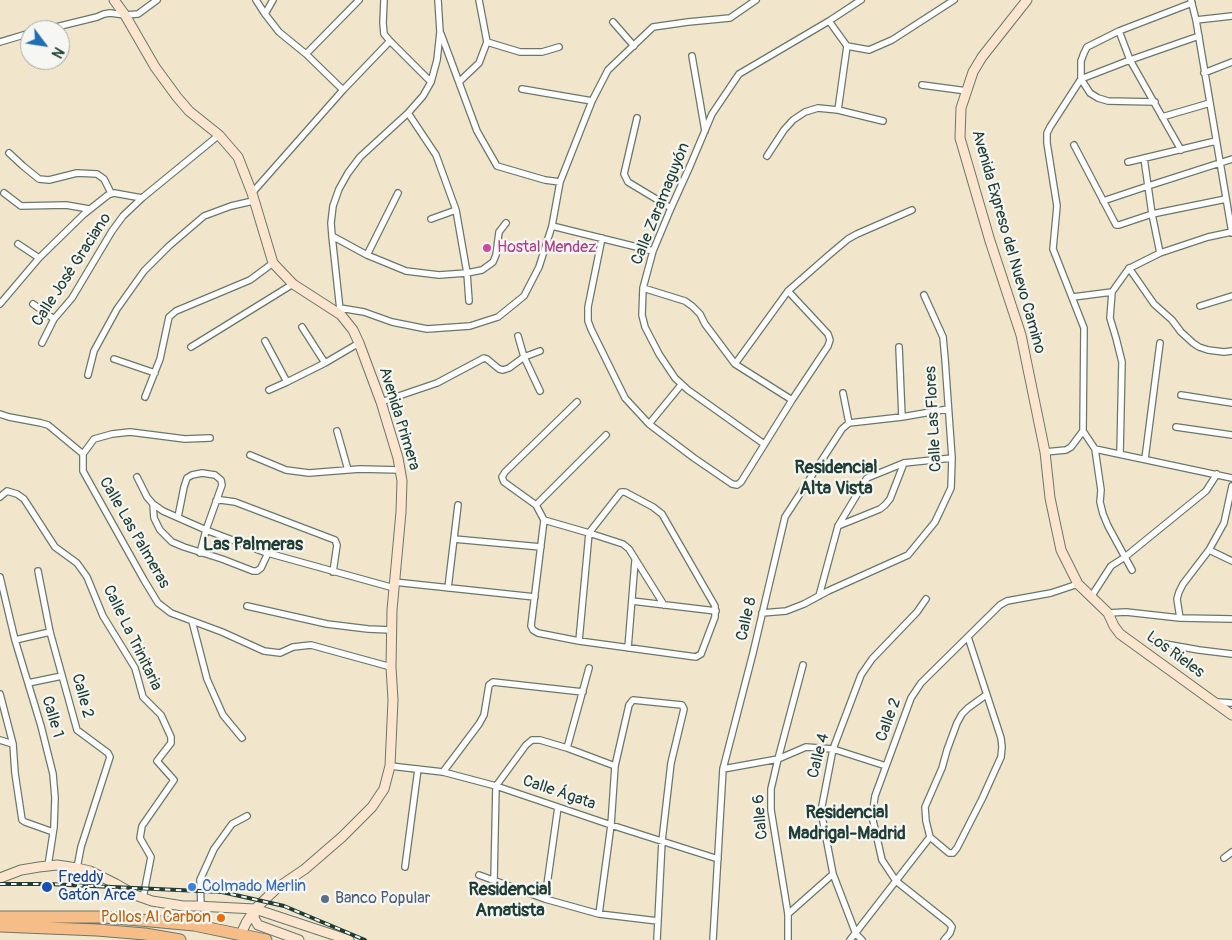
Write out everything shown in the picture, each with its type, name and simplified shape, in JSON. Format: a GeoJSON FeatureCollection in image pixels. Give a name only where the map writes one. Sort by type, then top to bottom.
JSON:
{"type":"FeatureCollection","features":[{"type":"Feature","properties":{"kind":"highway"},"geometry":{"type":"LineString","coordinates":[[0,917],[103,917],[194,925],[266,940]]}},
{"type":"Feature","properties":{"kind":"highway"},"geometry":{"type":"LineString","coordinates":[[0,926],[180,940]]}},
{"type":"Feature","properties":{"kind":"street","name":"Avenida Primera"},"geometry":{"type":"LineString","coordinates":[[114,0],[125,15],[155,67],[177,97],[189,110],[219,135],[238,157],[273,263],[293,284],[340,311],[353,330],[381,402],[400,470],[402,505],[394,585],[391,667],[393,700],[390,766],[386,782],[380,796],[363,816],[305,869],[277,888],[255,909],[241,934]]}},
{"type":"Feature","properties":{"kind":"street"},"geometry":{"type":"LineString","coordinates":[[70,24],[104,14],[138,14],[157,0]]}},
{"type":"Feature","properties":{"kind":"street"},"geometry":{"type":"LineString","coordinates":[[256,0],[279,32],[306,54],[343,90]]}},
{"type":"Feature","properties":{"kind":"street"},"geometry":{"type":"LineString","coordinates":[[265,14],[273,0]]}},
{"type":"Feature","properties":{"kind":"street"},"geometry":{"type":"LineString","coordinates":[[306,54],[360,0]]}},
{"type":"Feature","properties":{"kind":"street"},"geometry":{"type":"LineString","coordinates":[[384,0],[384,34],[431,82]]}},
{"type":"Feature","properties":{"kind":"street"},"geometry":{"type":"LineString","coordinates":[[438,0],[440,32],[437,60],[431,82],[423,96],[408,113],[360,157],[339,189],[333,206],[332,236],[340,311],[364,312],[392,322],[427,329],[470,326],[498,317],[524,296],[539,267],[552,226],[560,182],[592,101],[608,70],[654,27],[730,18],[756,0]]}},
{"type":"Feature","properties":{"kind":"street"},"geometry":{"type":"LineString","coordinates":[[459,82],[479,63],[486,42],[479,0]]}},
{"type":"Feature","properties":{"kind":"street","name":"Calle Zaramaguyón"},"geometry":{"type":"LineString","coordinates":[[764,444],[681,385],[675,378],[659,354],[645,327],[641,304],[643,288],[653,251],[712,114],[739,74],[861,0]]}},
{"type":"Feature","properties":{"kind":"street"},"geometry":{"type":"LineString","coordinates":[[847,46],[870,50],[892,40],[954,0]]}},
{"type":"Feature","properties":{"kind":"street","name":"Avenida Expreso del Nuevo Camino"},"geometry":{"type":"LineString","coordinates":[[1027,0],[982,57],[973,72],[961,108],[960,138],[990,241],[1021,335],[1045,452],[1050,498],[1058,541],[1078,584],[1108,613]]}},
{"type":"Feature","properties":{"kind":"street"},"geometry":{"type":"LineString","coordinates":[[1120,454],[1122,362],[1110,318],[1112,292],[1129,268],[1160,253],[1208,237],[1232,232],[1192,2],[1087,46],[1081,61],[1081,79],[1090,93],[1098,98],[1108,101],[1155,102]]}},
{"type":"Feature","properties":{"kind":"street"},"geometry":{"type":"LineString","coordinates":[[1196,20],[1232,16]]}},
{"type":"Feature","properties":{"kind":"street"},"geometry":{"type":"LineString","coordinates":[[829,21],[847,46],[838,110]]}},
{"type":"Feature","properties":{"kind":"street"},"geometry":{"type":"LineString","coordinates":[[613,22],[634,46]]}},
{"type":"Feature","properties":{"kind":"street"},"geometry":{"type":"LineString","coordinates":[[1119,31],[1130,60],[1181,150]]}},
{"type":"Feature","properties":{"kind":"street"},"geometry":{"type":"LineString","coordinates":[[440,32],[477,131],[497,166],[545,180],[560,182]]}},
{"type":"Feature","properties":{"kind":"street"},"geometry":{"type":"LineString","coordinates":[[0,42],[20,36]]}},
{"type":"Feature","properties":{"kind":"street"},"geometry":{"type":"LineString","coordinates":[[1132,570],[1103,514],[1100,502],[1101,490],[1095,449],[1083,431],[1084,328],[1053,249],[1057,206],[1047,133],[1081,79],[1199,36]]}},
{"type":"Feature","properties":{"kind":"street"},"geometry":{"type":"LineString","coordinates":[[88,374],[94,351],[117,310],[144,271],[169,246],[204,216],[252,197],[343,90],[390,41]]}},
{"type":"Feature","properties":{"kind":"street"},"geometry":{"type":"LineString","coordinates":[[486,42],[520,52],[542,52],[559,47]]}},
{"type":"Feature","properties":{"kind":"street"},"geometry":{"type":"LineString","coordinates":[[692,56],[705,131]]}},
{"type":"Feature","properties":{"kind":"street"},"geometry":{"type":"LineString","coordinates":[[1204,73],[1232,62]]}},
{"type":"Feature","properties":{"kind":"street"},"geometry":{"type":"LineString","coordinates":[[922,85],[967,91]]}},
{"type":"Feature","properties":{"kind":"street"},"geometry":{"type":"LineString","coordinates":[[522,89],[592,101]]}},
{"type":"Feature","properties":{"kind":"street"},"geometry":{"type":"LineString","coordinates":[[1162,117],[1210,103]]}},
{"type":"Feature","properties":{"kind":"street"},"geometry":{"type":"LineString","coordinates":[[767,156],[784,130],[804,112],[818,108],[838,110],[883,121]]}},
{"type":"Feature","properties":{"kind":"street"},"geometry":{"type":"LineString","coordinates":[[408,113],[436,155],[456,210],[467,273],[469,301]]}},
{"type":"Feature","properties":{"kind":"street"},"geometry":{"type":"LineString","coordinates":[[637,118],[624,174],[628,182],[671,208]]}},
{"type":"Feature","properties":{"kind":"street","name":"Calle José Graciano"},"geometry":{"type":"LineString","coordinates":[[42,343],[54,319],[72,298],[112,231],[124,216],[142,198],[219,135]]}},
{"type":"Feature","properties":{"kind":"street"},"geometry":{"type":"LineString","coordinates":[[1128,162],[1216,141]]}},
{"type":"Feature","properties":{"kind":"street"},"geometry":{"type":"LineString","coordinates":[[1074,145],[1116,225],[1152,214],[1226,199]]}},
{"type":"Feature","properties":{"kind":"street"},"geometry":{"type":"LineString","coordinates":[[9,152],[39,179],[49,180],[77,172],[98,174],[104,179],[111,193]]}},
{"type":"Feature","properties":{"kind":"street"},"geometry":{"type":"LineString","coordinates":[[1144,158],[1160,253]]}},
{"type":"Feature","properties":{"kind":"street"},"geometry":{"type":"LineString","coordinates":[[1103,201],[1232,158]]}},
{"type":"Feature","properties":{"kind":"street"},"geometry":{"type":"LineString","coordinates":[[4,193],[21,206],[66,205],[89,209]]}},
{"type":"Feature","properties":{"kind":"street"},"geometry":{"type":"LineString","coordinates":[[0,304],[39,258],[89,209],[111,193],[142,198]]}},
{"type":"Feature","properties":{"kind":"street"},"geometry":{"type":"LineString","coordinates":[[367,255],[398,193]]}},
{"type":"Feature","properties":{"kind":"street"},"geometry":{"type":"LineString","coordinates":[[431,218],[456,210]]}},
{"type":"Feature","properties":{"kind":"street"},"geometry":{"type":"LineString","coordinates":[[735,364],[788,291],[848,239],[912,210]]}},
{"type":"Feature","properties":{"kind":"street"},"geometry":{"type":"LineString","coordinates":[[332,236],[367,255],[406,271],[440,275],[467,273],[482,270],[493,262],[496,255],[499,232],[506,223]]}},
{"type":"Feature","properties":{"kind":"street"},"geometry":{"type":"LineString","coordinates":[[552,226],[653,251]]}},
{"type":"Feature","properties":{"kind":"street"},"geometry":{"type":"LineString","coordinates":[[602,238],[588,307],[588,321],[625,398],[649,424],[732,484],[737,485],[741,482],[830,340],[828,334],[788,291]]}},
{"type":"Feature","properties":{"kind":"street"},"geometry":{"type":"LineString","coordinates":[[18,244],[39,258]]}},
{"type":"Feature","properties":{"kind":"street"},"geometry":{"type":"LineString","coordinates":[[145,397],[160,359],[168,317],[176,311],[250,280],[273,263]]}},
{"type":"Feature","properties":{"kind":"street"},"geometry":{"type":"LineString","coordinates":[[1129,268],[1154,304],[1172,320],[1193,344],[1208,350],[1232,351]]}},
{"type":"Feature","properties":{"kind":"street"},"geometry":{"type":"LineString","coordinates":[[191,347],[293,284]]}},
{"type":"Feature","properties":{"kind":"street"},"geometry":{"type":"LineString","coordinates":[[643,288],[685,301],[692,306],[700,314],[705,324],[735,364],[792,400]]}},
{"type":"Feature","properties":{"kind":"street"},"geometry":{"type":"LineString","coordinates":[[1073,297],[1112,292]]}},
{"type":"Feature","properties":{"kind":"street","name":"Calle Las Flores"},"geometry":{"type":"LineString","coordinates":[[762,613],[786,611],[804,604],[908,555],[935,522],[951,488],[952,458],[943,337],[924,295]]}},
{"type":"Feature","properties":{"kind":"street"},"geometry":{"type":"LineString","coordinates":[[1200,306],[1232,296]]}},
{"type":"Feature","properties":{"kind":"street"},"geometry":{"type":"LineString","coordinates":[[33,304],[54,319]]}},
{"type":"Feature","properties":{"kind":"street"},"geometry":{"type":"LineString","coordinates":[[302,327],[325,363]]}},
{"type":"Feature","properties":{"kind":"street"},"geometry":{"type":"LineString","coordinates":[[518,336],[524,357],[540,391]]}},
{"type":"Feature","properties":{"kind":"street"},"geometry":{"type":"LineString","coordinates":[[265,341],[286,382]]}},
{"type":"Feature","properties":{"kind":"street"},"geometry":{"type":"LineString","coordinates":[[270,390],[325,363],[359,343]]}},
{"type":"Feature","properties":{"kind":"street"},"geometry":{"type":"LineString","coordinates":[[1145,459],[1160,343]]}},
{"type":"Feature","properties":{"kind":"street"},"geometry":{"type":"LineString","coordinates":[[899,348],[902,417]]}},
{"type":"Feature","properties":{"kind":"street"},"geometry":{"type":"LineString","coordinates":[[381,402],[437,383],[484,358],[498,369],[504,370],[524,357],[540,350]]}},
{"type":"Feature","properties":{"kind":"street"},"geometry":{"type":"LineString","coordinates":[[114,359],[155,373]]}},
{"type":"Feature","properties":{"kind":"street"},"geometry":{"type":"LineString","coordinates":[[649,424],[681,385]]}},
{"type":"Feature","properties":{"kind":"street"},"geometry":{"type":"LineString","coordinates":[[843,393],[849,423],[948,410]]}},
{"type":"Feature","properties":{"kind":"street"},"geometry":{"type":"LineString","coordinates":[[1181,394],[1232,403]]}},
{"type":"Feature","properties":{"kind":"street"},"geometry":{"type":"LineString","coordinates":[[577,402],[502,477],[504,482],[536,505],[544,520],[531,626],[533,630],[538,633],[579,641],[696,657],[699,656],[716,617],[716,611],[715,606],[662,514],[654,506],[625,492],[621,492],[589,533],[579,641]]}},
{"type":"Feature","properties":{"kind":"street"},"geometry":{"type":"LineString","coordinates":[[0,414],[48,425],[83,454],[94,439],[112,434],[130,432],[185,440],[210,438]]}},
{"type":"Feature","properties":{"kind":"street","name":"Calle 8"},"geometry":{"type":"LineString","coordinates":[[713,940],[724,769],[785,517],[842,429],[849,423]]}},
{"type":"Feature","properties":{"kind":"street"},"geometry":{"type":"LineString","coordinates":[[1176,427],[1232,435]]}},
{"type":"Feature","properties":{"kind":"street"},"geometry":{"type":"LineString","coordinates":[[337,431],[348,470]]}},
{"type":"Feature","properties":{"kind":"street"},"geometry":{"type":"LineString","coordinates":[[1045,452],[1066,450],[1083,431]]}},
{"type":"Feature","properties":{"kind":"street"},"geometry":{"type":"LineString","coordinates":[[536,505],[606,435]]}},
{"type":"Feature","properties":{"kind":"street"},"geometry":{"type":"LineString","coordinates":[[1095,449],[1232,478]]}},
{"type":"Feature","properties":{"kind":"street","name":"Calle Las Palmeras"},"geometry":{"type":"LineString","coordinates":[[83,454],[83,471],[158,603],[171,613],[222,632],[264,651],[280,654],[293,647],[311,645],[391,667]]}},
{"type":"Feature","properties":{"kind":"street"},"geometry":{"type":"LineString","coordinates":[[250,455],[286,470],[309,473],[348,470],[400,470]]}},
{"type":"Feature","properties":{"kind":"street"},"geometry":{"type":"LineString","coordinates":[[819,596],[838,526],[867,478],[904,464],[952,458]]}},
{"type":"Feature","properties":{"kind":"street"},"geometry":{"type":"LineString","coordinates":[[838,526],[880,509],[885,505],[890,499],[904,464]]}},
{"type":"Feature","properties":{"kind":"street"},"geometry":{"type":"LineString","coordinates":[[178,517],[187,478],[202,473],[216,475],[221,480],[222,485],[200,553]]}},
{"type":"Feature","properties":{"kind":"street"},"geometry":{"type":"LineString","coordinates":[[1091,597],[1111,566],[1125,557],[1206,491],[1217,474]]}},
{"type":"Feature","properties":{"kind":"street"},"geometry":{"type":"LineString","coordinates":[[137,477],[146,497],[153,504],[206,530],[268,554],[333,572],[394,585],[448,588],[535,597]]}},
{"type":"Feature","properties":{"kind":"street"},"geometry":{"type":"LineString","coordinates":[[1180,618],[1177,599],[1179,592],[1208,550],[1224,522],[1232,486]]}},
{"type":"Feature","properties":{"kind":"street","name":"Calle La Trinitaria"},"geometry":{"type":"LineString","coordinates":[[0,497],[7,492],[24,498],[55,547],[77,563],[87,577],[103,616],[135,668],[143,697],[161,715],[171,737],[171,743],[157,761],[174,780],[142,826],[140,838],[151,857],[143,898]]}},
{"type":"Feature","properties":{"kind":"street"},"geometry":{"type":"LineString","coordinates":[[216,502],[221,500],[235,502],[335,540],[337,545],[333,572]]}},
{"type":"Feature","properties":{"kind":"street"},"geometry":{"type":"LineString","coordinates":[[153,504],[154,518],[160,530],[172,542],[253,571],[261,568],[268,554]]}},
{"type":"Feature","properties":{"kind":"street"},"geometry":{"type":"LineString","coordinates":[[448,588],[458,505]]}},
{"type":"Feature","properties":{"kind":"street"},"geometry":{"type":"LineString","coordinates":[[544,520],[623,544],[629,549],[664,605]]}},
{"type":"Feature","properties":{"kind":"street"},"geometry":{"type":"LineString","coordinates":[[454,539],[541,547]]}},
{"type":"Feature","properties":{"kind":"street"},"geometry":{"type":"LineString","coordinates":[[1208,550],[1232,561]]}},
{"type":"Feature","properties":{"kind":"street"},"geometry":{"type":"LineString","coordinates":[[628,648],[635,561]]}},
{"type":"Feature","properties":{"kind":"street","name":"Calle 2"},"geometry":{"type":"LineString","coordinates":[[38,571],[50,632],[77,730],[108,753],[110,757],[76,868]]}},
{"type":"Feature","properties":{"kind":"street","name":"Calle 1"},"geometry":{"type":"LineString","coordinates":[[0,577],[15,640],[41,726],[53,774],[53,832],[48,866]]}},
{"type":"Feature","properties":{"kind":"street","name":"Calle 2"},"geometry":{"type":"LineString","coordinates":[[944,940],[950,934],[952,927],[949,923],[896,881],[882,860],[872,816],[875,796],[911,698],[921,683],[1000,605],[1007,601],[1051,593],[1078,584]]}},
{"type":"Feature","properties":{"kind":"street","name":"Calle 4"},"geometry":{"type":"LineString","coordinates":[[862,940],[856,934],[833,874],[821,811],[833,749],[861,675],[872,659],[926,600]]}},
{"type":"Feature","properties":{"kind":"street"},"geometry":{"type":"LineString","coordinates":[[632,601],[716,611]]}},
{"type":"Feature","properties":{"kind":"street"},"geometry":{"type":"LineString","coordinates":[[247,606],[328,624],[392,630]]}},
{"type":"Feature","properties":{"kind":"street"},"geometry":{"type":"LineString","coordinates":[[1108,613],[1126,612],[1180,618],[1232,619]]}},
{"type":"Feature","properties":{"kind":"street","name":"Los Rieles"},"geometry":{"type":"LineString","coordinates":[[1108,613],[1120,634],[1232,715]]}},
{"type":"Feature","properties":{"kind":"street"},"geometry":{"type":"LineString","coordinates":[[192,621],[207,679],[223,715],[242,738]]}},
{"type":"Feature","properties":{"kind":"street"},"geometry":{"type":"LineString","coordinates":[[15,640],[50,632]]}},
{"type":"Feature","properties":{"kind":"street"},"geometry":{"type":"LineString","coordinates":[[968,637],[1001,738],[1002,747],[1000,757],[982,799],[957,848],[953,853],[949,854],[930,837],[926,821],[926,807],[942,768],[957,723],[968,708],[986,695]]}},
{"type":"Feature","properties":{"kind":"street"},"geometry":{"type":"LineString","coordinates":[[1154,642],[1232,654]]}},
{"type":"Feature","properties":{"kind":"street","name":"Calle 6"},"geometry":{"type":"LineString","coordinates":[[788,940],[788,914],[771,810],[771,789],[803,666]]}},
{"type":"Feature","properties":{"kind":"street"},"geometry":{"type":"LineString","coordinates":[[567,748],[589,668]]}},
{"type":"Feature","properties":{"kind":"street"},"geometry":{"type":"LineString","coordinates":[[28,682],[62,676]]}},
{"type":"Feature","properties":{"kind":"street"},"geometry":{"type":"LineString","coordinates":[[443,772],[480,724],[484,715],[489,685],[493,682],[583,692]]}},
{"type":"Feature","properties":{"kind":"street"},"geometry":{"type":"LineString","coordinates":[[0,694],[13,744],[22,820],[53,832]]}},
{"type":"Feature","properties":{"kind":"street"},"geometry":{"type":"LineString","coordinates":[[599,914],[611,825],[615,766],[631,702],[634,700],[682,705],[684,709],[671,763],[662,841],[657,940]]}},
{"type":"Feature","properties":{"kind":"street"},"geometry":{"type":"LineString","coordinates":[[1215,702],[1232,703]]}},
{"type":"Feature","properties":{"kind":"street"},"geometry":{"type":"LineString","coordinates":[[0,740],[13,744]]}},
{"type":"Feature","properties":{"kind":"street"},"geometry":{"type":"LineString","coordinates":[[494,880],[496,786],[526,745],[532,740],[540,740],[615,766]]}},
{"type":"Feature","properties":{"kind":"street"},"geometry":{"type":"LineString","coordinates":[[724,769],[778,758],[806,747],[833,749],[886,766]]}},
{"type":"Feature","properties":{"kind":"street","name":"Calle Ágata"},"geometry":{"type":"LineString","coordinates":[[390,766],[443,772],[496,786],[611,825],[718,858]]}},
{"type":"Feature","properties":{"kind":"street"},"geometry":{"type":"LineString","coordinates":[[405,867],[418,769]]}},
{"type":"Feature","properties":{"kind":"street"},"geometry":{"type":"LineString","coordinates":[[545,899],[558,806]]}},
{"type":"Feature","properties":{"kind":"street"},"geometry":{"type":"LineString","coordinates":[[201,906],[200,880],[214,849],[232,824],[247,816]]}},
{"type":"Feature","properties":{"kind":"street"},"geometry":{"type":"LineString","coordinates":[[850,940],[930,837]]}},
{"type":"Feature","properties":{"kind":"street"},"geometry":{"type":"LineString","coordinates":[[1224,858],[1232,852]]}},
{"type":"Feature","properties":{"kind":"street"},"geometry":{"type":"LineString","coordinates":[[0,878],[21,870],[48,866],[57,865],[76,868],[90,871],[152,901],[183,906],[255,909],[349,940]]}},
{"type":"Feature","properties":{"kind":"street"},"geometry":{"type":"LineString","coordinates":[[788,914],[833,874]]}},
{"type":"Feature","properties":{"kind":"street"},"geometry":{"type":"LineString","coordinates":[[478,875],[545,899],[599,914],[658,921]]}},
{"type":"Feature","properties":{"kind":"street"},"geometry":{"type":"LineString","coordinates":[[255,909],[254,918],[258,926],[299,940]]}},
{"type":"Feature","properties":{"kind":"railway"},"geometry":{"type":"LineString","coordinates":[[0,884],[47,884],[222,892],[284,906],[365,940]]}},
{"type":"Feature","properties":{"kind":"place","name":"Hostal Mendez"},"geometry":{"type":"Point","coordinates":[487,248]}},
{"type":"Feature","properties":{"kind":"place","name":"Freddy Gatón Arce"},"geometry":{"type":"Point","coordinates":[47,887]}},
{"type":"Feature","properties":{"kind":"place","name":"Colmado Merlin"},"geometry":{"type":"Point","coordinates":[192,887]}},
{"type":"Feature","properties":{"kind":"place","name":"Banco Popular"},"geometry":{"type":"Point","coordinates":[325,899]}},
{"type":"Feature","properties":{"kind":"place","name":"Pollos Al Carbon"},"geometry":{"type":"Point","coordinates":[221,918]}},
{"type":"Feature","properties":{"kind":"district","name":"Residencial Alta Vista"},"geometry":{"type":"Point","coordinates":[836,478]}},
{"type":"Feature","properties":{"kind":"district","name":"Las Palmeras"},"geometry":{"type":"Point","coordinates":[253,545]}},
{"type":"Feature","properties":{"kind":"district","name":"Residencial Madrigal-Madrid"},"geometry":{"type":"Point","coordinates":[847,823]}},
{"type":"Feature","properties":{"kind":"district","name":"Residencial Amatista"},"geometry":{"type":"Point","coordinates":[510,900]}}]}
